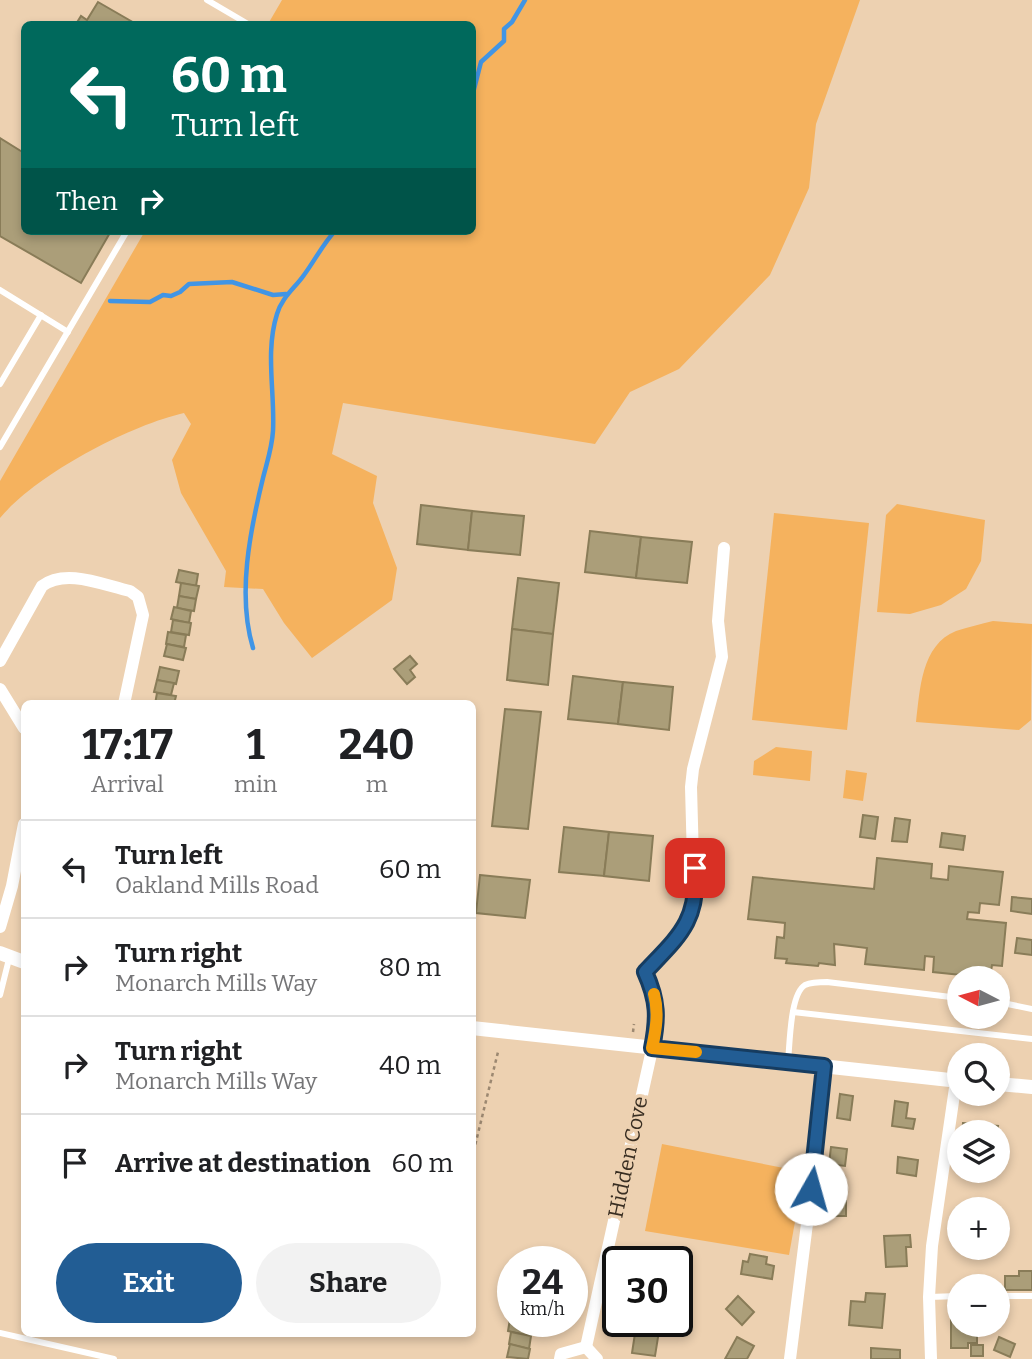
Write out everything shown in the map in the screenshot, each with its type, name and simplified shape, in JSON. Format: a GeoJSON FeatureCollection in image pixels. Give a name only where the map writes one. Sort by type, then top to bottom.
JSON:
{"type":"FeatureCollection","features":[{"type":"Feature","properties":{"kind":"street","name":"Hidden Cove"},"geometry":{"type":"LineString","coordinates":[[586,1347],[656,1027],[657,1003],[645,972],[682,933],[691,913],[694,897],[691,787],[693,769],[722,657],[718,621],[724,548]]}},
{"type":"Feature","properties":{"kind":"street"},"geometry":{"type":"LineString","coordinates":[[0,661],[42,586],[50,580],[71,578],[130,591],[138,597],[143,615],[125,700]]}},
{"type":"Feature","properties":{"kind":"street"},"geometry":{"type":"LineString","coordinates":[[0,689],[21,723]]}},
{"type":"Feature","properties":{"kind":"street"},"geometry":{"type":"LineString","coordinates":[[0,927],[12,886],[21,840]]}},
{"type":"Feature","properties":{"kind":"street"},"geometry":{"type":"LineString","coordinates":[[476,1028],[947,1080]]}},
{"type":"Feature","properties":{"kind":"street"},"geometry":{"type":"LineString","coordinates":[[790,1359],[818,1136],[824,1066]]}},
{"type":"Feature","properties":{"kind":"street"},"geometry":{"type":"LineString","coordinates":[[1010,1085],[1032,1087]]}},
{"type":"Feature","properties":{"kind":"street"},"geometry":{"type":"LineString","coordinates":[[931,1359],[929,1297],[932,1246],[953,1106]]}},
{"type":"Feature","properties":{"kind":"street"},"geometry":{"type":"LineString","coordinates":[[560,1359],[561,1354],[586,1347],[597,1359]]}},
{"type":"Feature","properties":{"kind":"lane"},"geometry":{"type":"LineString","coordinates":[[206,0],[243,21]]}},
{"type":"Feature","properties":{"kind":"lane"},"geometry":{"type":"LineString","coordinates":[[0,447],[125,235]]}},
{"type":"Feature","properties":{"kind":"lane"},"geometry":{"type":"LineString","coordinates":[[0,290],[68,331]]}},
{"type":"Feature","properties":{"kind":"lane"},"geometry":{"type":"LineString","coordinates":[[0,384],[41,315]]}},
{"type":"Feature","properties":{"kind":"lane"},"geometry":{"type":"LineString","coordinates":[[0,995],[5,955]]}},
{"type":"Feature","properties":{"kind":"lane"},"geometry":{"type":"LineString","coordinates":[[788,1061],[796,995],[803,986],[814,982],[828,982],[947,997]]}},
{"type":"Feature","properties":{"kind":"lane"},"geometry":{"type":"LineString","coordinates":[[1010,1004],[1032,1009]]}},
{"type":"Feature","properties":{"kind":"lane"},"geometry":{"type":"LineString","coordinates":[[793,1012],[1032,1039]]}},
{"type":"Feature","properties":{"kind":"lane"},"geometry":{"type":"LineString","coordinates":[[929,1297],[947,1296]]}},
{"type":"Feature","properties":{"kind":"lane"},"geometry":{"type":"LineString","coordinates":[[1010,1296],[1032,1296]]}},
{"type":"Feature","properties":{"kind":"lane"},"geometry":{"type":"LineString","coordinates":[[0,1333],[114,1359]]}},
{"type":"Feature","properties":{"kind":"path"},"geometry":{"type":"LineString","coordinates":[[476,1142],[498,1052]]}},
{"type":"Feature","properties":{"kind":"shaded area"},"geometry":{"type":"Polygon","coordinates":[[[282,0],[860,0],[816,124],[809,188],[770,275],[679,369],[630,392],[595,444],[343,403],[332,454],[377,476],[373,503],[397,568],[392,600],[312,658],[284,623],[263,589],[224,587],[226,571],[181,493],[172,460],[191,424],[184,413],[137,429],[85,454],[36,485],[0,518],[0,481],[143,235],[476,235],[476,21],[270,21],[282,0]]]}},
{"type":"Feature","properties":{"kind":"shaded area"},"geometry":{"type":"Polygon","coordinates":[[[897,504],[985,520],[981,561],[966,589],[941,605],[910,614],[877,612],[886,515],[897,504]]]}},
{"type":"Feature","properties":{"kind":"shaded area"},"geometry":{"type":"Polygon","coordinates":[[[774,513],[869,523],[847,730],[752,720],[774,513]]]}},
{"type":"Feature","properties":{"kind":"shaded area"},"geometry":{"type":"Polygon","coordinates":[[[993,621],[1032,624],[1031,720],[1019,730],[916,722],[924,670],[936,647],[956,631],[993,621]]]}},
{"type":"Feature","properties":{"kind":"shaded area"},"geometry":{"type":"Polygon","coordinates":[[[776,747],[812,751],[810,781],[753,775],[754,761],[776,747]]]}},
{"type":"Feature","properties":{"kind":"shaded area"},"geometry":{"type":"Polygon","coordinates":[[[846,770],[867,773],[863,801],[843,798],[846,770]]]}},
{"type":"Feature","properties":{"kind":"shaded area"},"geometry":{"type":"Polygon","coordinates":[[[662,1144],[804,1172],[789,1255],[645,1231],[662,1144]]]}},
{"type":"Feature","properties":{"kind":"building"},"geometry":{"type":"Polygon","coordinates":[[[98,2],[131,21],[78,21],[81,16],[87,20],[98,2]]]}},
{"type":"Feature","properties":{"kind":"building"},"geometry":{"type":"Polygon","coordinates":[[[0,138],[21,151],[21,235],[109,235],[81,283],[0,236],[0,138]]]}},
{"type":"Feature","properties":{"kind":"building"},"geometry":{"type":"Polygon","coordinates":[[[421,505],[472,511],[468,550],[417,544],[421,505]]]}},
{"type":"Feature","properties":{"kind":"building"},"geometry":{"type":"Polygon","coordinates":[[[472,511],[524,516],[520,555],[468,550],[472,511]]]}},
{"type":"Feature","properties":{"kind":"building"},"geometry":{"type":"Polygon","coordinates":[[[590,531],[641,537],[636,578],[585,572],[590,531]]]}},
{"type":"Feature","properties":{"kind":"building"},"geometry":{"type":"Polygon","coordinates":[[[641,537],[692,542],[687,583],[636,578],[641,537]]]}},
{"type":"Feature","properties":{"kind":"building"},"geometry":{"type":"Polygon","coordinates":[[[179,570],[198,574],[196,586],[176,582],[179,570]]]}},
{"type":"Feature","properties":{"kind":"building"},"geometry":{"type":"Polygon","coordinates":[[[518,578],[559,583],[553,634],[512,629],[518,578]]]}},
{"type":"Feature","properties":{"kind":"building"},"geometry":{"type":"Polygon","coordinates":[[[181,583],[199,586],[196,599],[179,596],[181,583]]]}},
{"type":"Feature","properties":{"kind":"building"},"geometry":{"type":"Polygon","coordinates":[[[179,596],[196,599],[194,611],[177,608],[179,596]]]}},
{"type":"Feature","properties":{"kind":"building"},"geometry":{"type":"Polygon","coordinates":[[[174,607],[191,611],[189,623],[171,619],[174,607]]]}},
{"type":"Feature","properties":{"kind":"building"},"geometry":{"type":"Polygon","coordinates":[[[173,620],[191,623],[189,635],[171,632],[173,620]]]}},
{"type":"Feature","properties":{"kind":"building"},"geometry":{"type":"Polygon","coordinates":[[[512,629],[553,634],[548,685],[507,680],[512,629]]]}},
{"type":"Feature","properties":{"kind":"building"},"geometry":{"type":"Polygon","coordinates":[[[168,632],[186,635],[184,647],[166,644],[168,632]]]}},
{"type":"Feature","properties":{"kind":"building"},"geometry":{"type":"Polygon","coordinates":[[[167,644],[186,648],[183,660],[164,656],[167,644]]]}},
{"type":"Feature","properties":{"kind":"building"},"geometry":{"type":"Polygon","coordinates":[[[410,656],[417,664],[410,670],[415,677],[407,684],[394,669],[410,656]]]}},
{"type":"Feature","properties":{"kind":"building"},"geometry":{"type":"Polygon","coordinates":[[[160,667],[179,671],[176,684],[157,680],[160,667]]]}},
{"type":"Feature","properties":{"kind":"building"},"geometry":{"type":"Polygon","coordinates":[[[573,676],[623,682],[618,724],[568,719],[573,676]]]}},
{"type":"Feature","properties":{"kind":"building"},"geometry":{"type":"Polygon","coordinates":[[[157,680],[174,683],[171,695],[154,692],[157,680]]]}},
{"type":"Feature","properties":{"kind":"building"},"geometry":{"type":"Polygon","coordinates":[[[623,682],[673,687],[669,730],[618,724],[623,682]]]}},
{"type":"Feature","properties":{"kind":"building"},"geometry":{"type":"Polygon","coordinates":[[[157,693],[176,696],[175,700],[156,700],[157,693]]]}},
{"type":"Feature","properties":{"kind":"building"},"geometry":{"type":"Polygon","coordinates":[[[505,709],[541,712],[528,829],[492,826],[505,709]]]}},
{"type":"Feature","properties":{"kind":"building"},"geometry":{"type":"Polygon","coordinates":[[[863,815],[878,817],[875,839],[860,837],[863,815]]]}},
{"type":"Feature","properties":{"kind":"building"},"geometry":{"type":"Polygon","coordinates":[[[895,818],[910,820],[907,842],[892,841],[895,818]]]}},
{"type":"Feature","properties":{"kind":"building"},"geometry":{"type":"Polygon","coordinates":[[[564,827],[609,832],[604,876],[559,872],[564,827]]]}},
{"type":"Feature","properties":{"kind":"building"},"geometry":{"type":"Polygon","coordinates":[[[609,832],[653,836],[649,881],[604,876],[609,832]]]}},
{"type":"Feature","properties":{"kind":"building"},"geometry":{"type":"Polygon","coordinates":[[[942,833],[965,836],[963,850],[940,847],[942,833]]]}},
{"type":"Feature","properties":{"kind":"building"},"geometry":{"type":"Polygon","coordinates":[[[877,858],[932,864],[931,878],[948,880],[949,866],[1003,872],[999,905],[980,903],[979,913],[968,912],[967,919],[1006,923],[1002,966],[947,966],[947,973],[933,972],[934,957],[925,956],[924,970],[865,964],[867,948],[834,944],[835,965],[786,963],[787,959],[775,958],[777,937],[784,938],[785,923],[748,919],[753,877],[874,889],[877,858]]]}},
{"type":"Feature","properties":{"kind":"building"},"geometry":{"type":"Polygon","coordinates":[[[480,875],[530,880],[525,918],[476,913],[480,875]]]}},
{"type":"Feature","properties":{"kind":"building"},"geometry":{"type":"Polygon","coordinates":[[[1012,897],[1032,899],[1032,914],[1011,911],[1012,897]]]}},
{"type":"Feature","properties":{"kind":"building"},"geometry":{"type":"Polygon","coordinates":[[[1017,938],[1032,940],[1032,955],[1015,953],[1017,938]]]}},
{"type":"Feature","properties":{"kind":"building"},"geometry":{"type":"Polygon","coordinates":[[[840,1094],[853,1096],[850,1120],[837,1118],[840,1094]]]}},
{"type":"Feature","properties":{"kind":"building"},"geometry":{"type":"Polygon","coordinates":[[[895,1101],[908,1103],[906,1118],[915,1119],[913,1129],[892,1126],[895,1101]]]}},
{"type":"Feature","properties":{"kind":"building"},"geometry":{"type":"Polygon","coordinates":[[[831,1147],[847,1149],[845,1166],[829,1164],[831,1147]]]}},
{"type":"Feature","properties":{"kind":"building"},"geometry":{"type":"Polygon","coordinates":[[[898,1157],[918,1160],[916,1176],[897,1173],[898,1157]]]}},
{"type":"Feature","properties":{"kind":"building"},"geometry":{"type":"Polygon","coordinates":[[[825,1201],[846,1201],[846,1216],[825,1216],[825,1201]]]}},
{"type":"Feature","properties":{"kind":"building"},"geometry":{"type":"Polygon","coordinates":[[[910,1235],[911,1247],[906,1247],[907,1266],[886,1267],[884,1236],[910,1235]]]}},
{"type":"Feature","properties":{"kind":"building"},"geometry":{"type":"Polygon","coordinates":[[[750,1254],[767,1257],[766,1264],[774,1266],[772,1279],[741,1274],[743,1261],[748,1262],[750,1254]]]}},
{"type":"Feature","properties":{"kind":"building"},"geometry":{"type":"Polygon","coordinates":[[[1019,1271],[1032,1271],[1032,1290],[1010,1290],[1010,1276],[1019,1276],[1019,1271]]]}},
{"type":"Feature","properties":{"kind":"building"},"geometry":{"type":"Polygon","coordinates":[[[866,1293],[885,1294],[882,1328],[849,1325],[851,1301],[865,1302],[866,1293]]]}},
{"type":"Feature","properties":{"kind":"building"},"geometry":{"type":"Polygon","coordinates":[[[738,1296],[754,1312],[742,1325],[726,1309],[738,1296]]]}},
{"type":"Feature","properties":{"kind":"building"},"geometry":{"type":"Polygon","coordinates":[[[510,1337],[531,1337],[529,1349],[509,1344],[510,1337]]]}},
{"type":"Feature","properties":{"kind":"building"},"geometry":{"type":"Polygon","coordinates":[[[634,1337],[658,1337],[655,1356],[632,1353],[634,1337]]]}},
{"type":"Feature","properties":{"kind":"building"},"geometry":{"type":"Polygon","coordinates":[[[737,1337],[754,1346],[747,1359],[725,1359],[737,1337]]]}},
{"type":"Feature","properties":{"kind":"building"},"geometry":{"type":"Polygon","coordinates":[[[951,1337],[977,1337],[977,1343],[968,1343],[968,1348],[951,1348],[951,1337]]]}},
{"type":"Feature","properties":{"kind":"building"},"geometry":{"type":"Polygon","coordinates":[[[999,1337],[1015,1344],[1010,1357],[994,1350],[999,1337]]]}},
{"type":"Feature","properties":{"kind":"building"},"geometry":{"type":"Polygon","coordinates":[[[510,1344],[530,1349],[528,1359],[507,1357],[510,1344]]]}},
{"type":"Feature","properties":{"kind":"building"},"geometry":{"type":"Polygon","coordinates":[[[971,1345],[983,1345],[983,1356],[971,1356],[971,1345]]]}},
{"type":"Feature","properties":{"kind":"building"},"geometry":{"type":"Polygon","coordinates":[[[871,1348],[900,1350],[900,1359],[871,1359],[871,1348]]]}},
{"type":"Feature","properties":{"kind":"waterway"},"geometry":{"type":"LineString","coordinates":[[476,81],[481,62],[504,41],[504,29],[512,22],[525,0]]}},
{"type":"Feature","properties":{"kind":"waterway"},"geometry":{"type":"LineString","coordinates":[[253,648],[246,607],[247,563],[272,437],[273,328],[282,303],[332,235]]}},
{"type":"Feature","properties":{"kind":"waterway"},"geometry":{"type":"LineString","coordinates":[[110,301],[150,302],[163,295],[171,296],[180,292],[189,284],[232,282],[273,295],[286,294]]}},
{"type":"Feature","properties":{"kind":"slow traffic"},"geometry":{"type":"LineString","coordinates":[[654,994],[657,1003],[652,1048],[696,1052]]}},
{"type":"Feature","properties":{"kind":"route"},"geometry":{"type":"LineString","coordinates":[[695,868],[691,913],[682,933],[645,972],[657,1003],[652,1048],[824,1066],[811,1189]]}}]}
